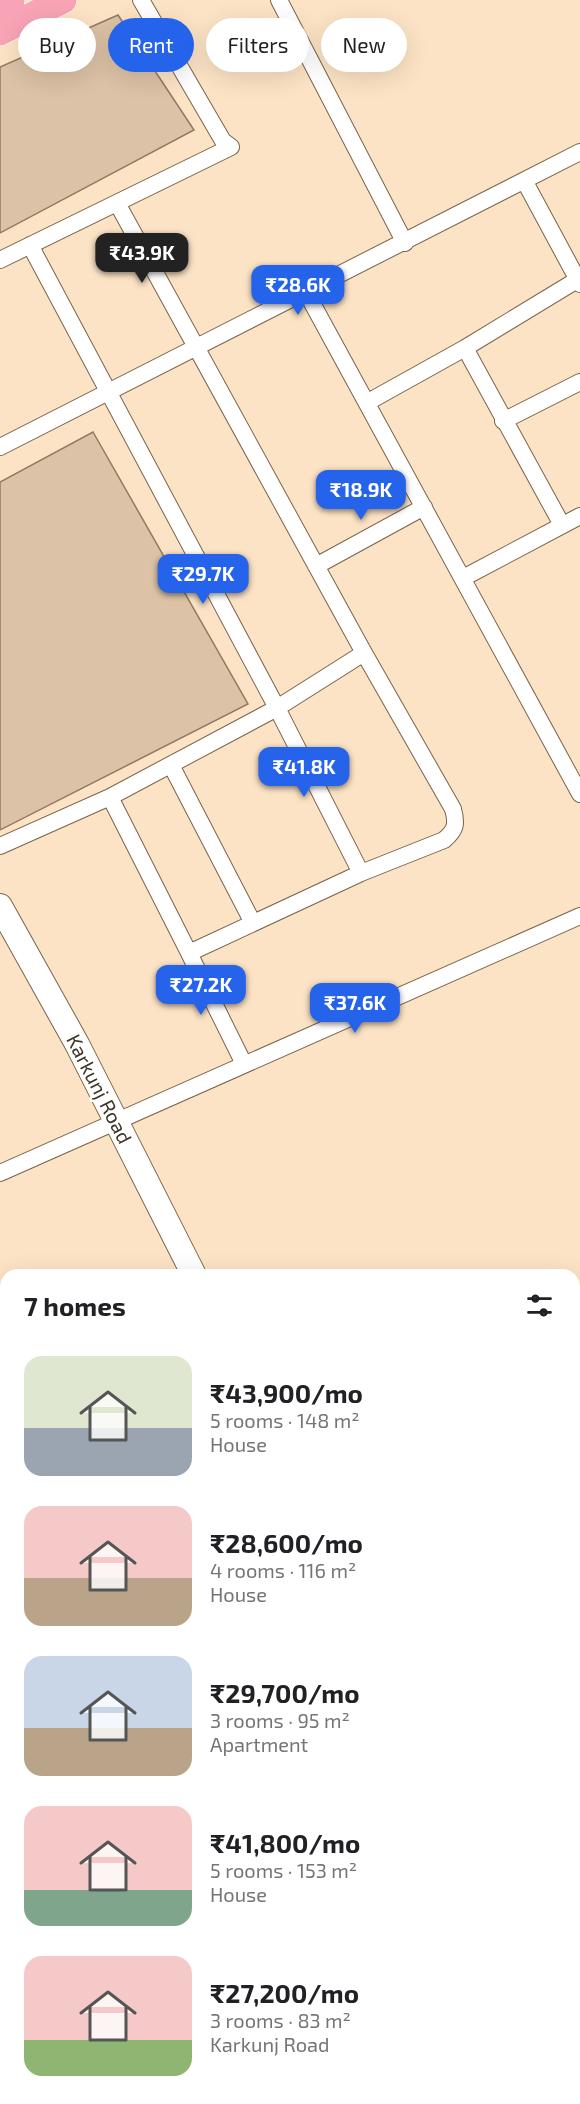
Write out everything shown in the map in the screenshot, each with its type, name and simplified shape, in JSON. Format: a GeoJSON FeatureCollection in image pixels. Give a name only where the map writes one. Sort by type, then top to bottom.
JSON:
{"type":"FeatureCollection","features":[{"type":"Feature","properties":{"kind":"main road"},"geometry":{"type":"LineString","coordinates":[[0,6],[11,0]]}},
{"type":"Feature","properties":{"kind":"main road"},"geometry":{"type":"LineString","coordinates":[[0,32],[63,0]]}},
{"type":"Feature","properties":{"kind":"street"},"geometry":{"type":"LineString","coordinates":[[0,260],[231,147],[223,141],[141,0]]}},
{"type":"Feature","properties":{"kind":"street"},"geometry":{"type":"LineString","coordinates":[[279,0],[322,87],[405,243]]}},
{"type":"Feature","properties":{"kind":"street"},"geometry":{"type":"LineString","coordinates":[[0,447],[525,182],[580,152]]}},
{"type":"Feature","properties":{"kind":"street"},"geometry":{"type":"LineString","coordinates":[[368,402],[579,282],[525,182]]}},
{"type":"Feature","properties":{"kind":"street"},"geometry":{"type":"LineString","coordinates":[[117,203],[364,653],[453,809],[457,822],[453,832],[444,840],[361,873],[189,953]]}},
{"type":"Feature","properties":{"kind":"street"},"geometry":{"type":"LineString","coordinates":[[30,245],[277,708],[361,873]]}},
{"type":"Feature","properties":{"kind":"street"},"geometry":{"type":"LineString","coordinates":[[306,292],[580,794]]}},
{"type":"Feature","properties":{"kind":"street"},"geometry":{"type":"LineString","coordinates":[[465,348],[561,525]]}},
{"type":"Feature","properties":{"kind":"street"},"geometry":{"type":"LineString","coordinates":[[503,421],[580,382]]}},
{"type":"Feature","properties":{"kind":"street"},"geometry":{"type":"LineString","coordinates":[[316,566],[424,507]]}},
{"type":"Feature","properties":{"kind":"street"},"geometry":{"type":"LineString","coordinates":[[463,578],[580,516]]}},
{"type":"Feature","properties":{"kind":"street"},"geometry":{"type":"LineString","coordinates":[[0,846],[110,797],[171,765],[277,708],[364,653]]}},
{"type":"Feature","properties":{"kind":"street"},"geometry":{"type":"LineString","coordinates":[[171,765],[253,923]]}},
{"type":"Feature","properties":{"kind":"street"},"geometry":{"type":"LineString","coordinates":[[110,797],[244,1064]]}},
{"type":"Feature","properties":{"kind":"street","name":"Karkunj Road"},"geometry":{"type":"LineString","coordinates":[[0,906],[77,1044],[191,1269]]}},
{"type":"Feature","properties":{"kind":"street"},"geometry":{"type":"LineString","coordinates":[[0,1173],[116,1124],[244,1064],[580,916]]}},
{"type":"Feature","properties":{"kind":"building"},"geometry":{"type":"Polygon","coordinates":[[[108,19],[108,72],[156,72],[194,130],[0,233],[0,67],[18,59],[18,72],[96,72],[96,25],[108,19]]]}},
{"type":"Feature","properties":{"kind":"building"},"geometry":{"type":"Polygon","coordinates":[[[93,432],[248,704],[0,830],[0,482],[93,432]]]}}]}
